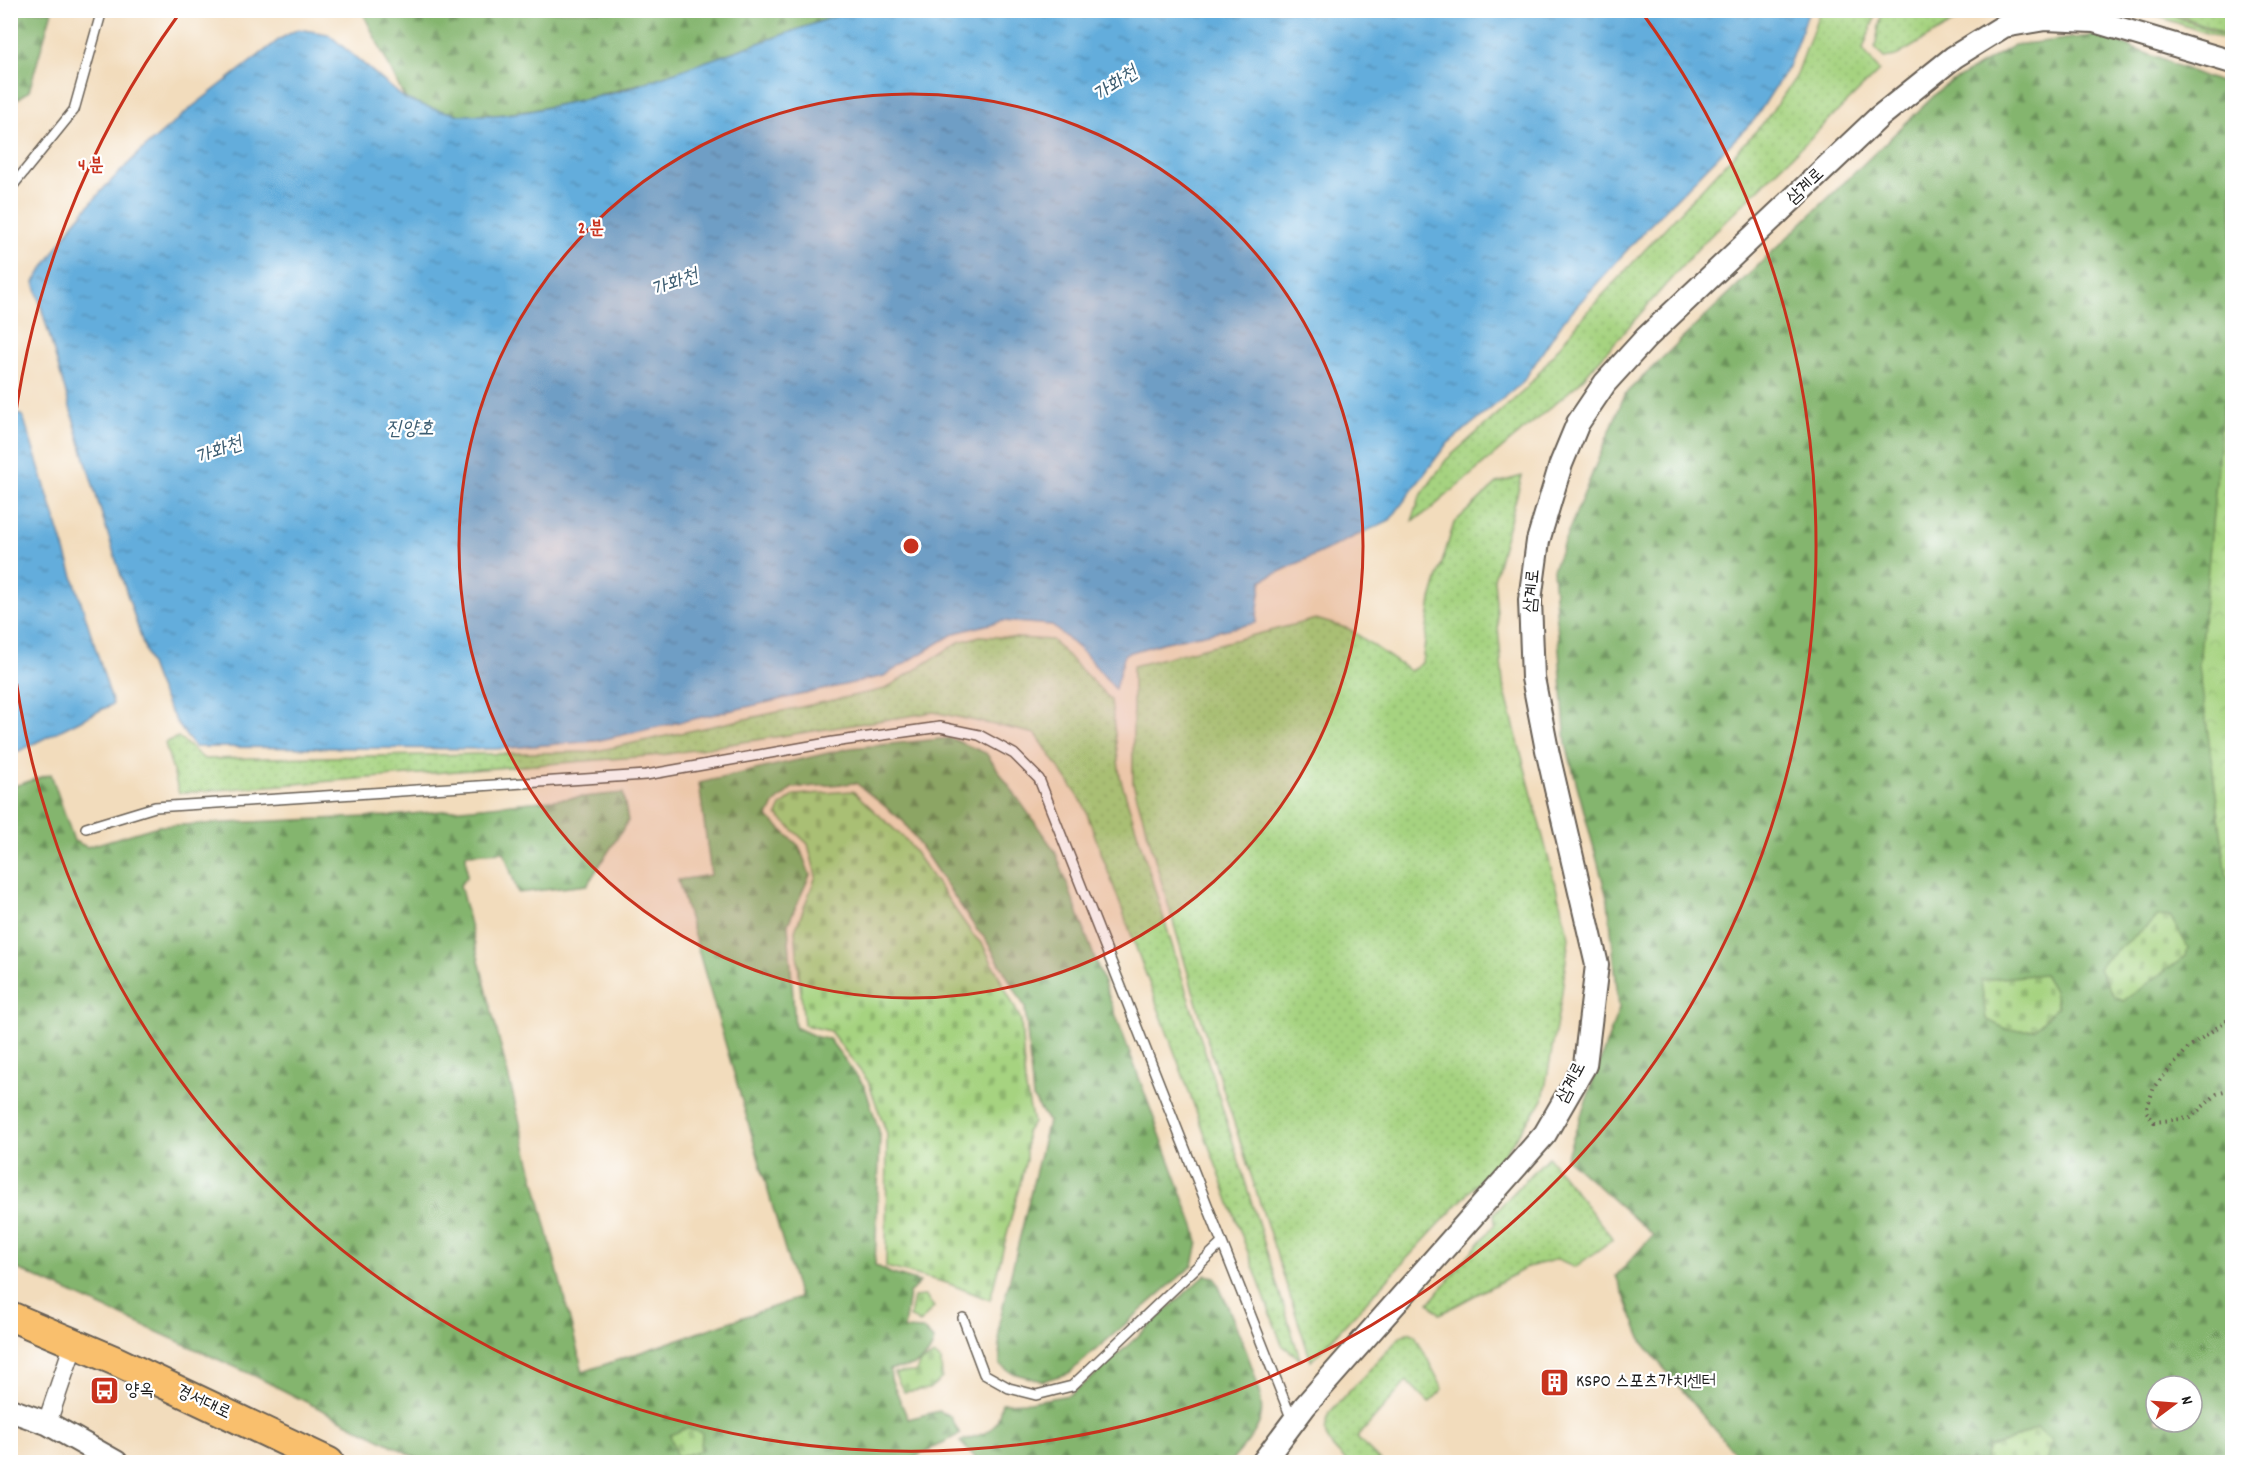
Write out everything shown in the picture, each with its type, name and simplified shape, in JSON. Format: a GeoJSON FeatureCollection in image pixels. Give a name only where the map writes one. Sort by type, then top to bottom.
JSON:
{"type":"FeatureCollection","features":[{"type":"Feature","properties":{"kind":"main road","name":"경서대로"},"geometry":{"type":"LineString","coordinates":[[10,1316],[74,1343],[329,1462]]}},
{"type":"Feature","properties":{"kind":"street","name":"삼계로"},"geometry":{"type":"LineString","coordinates":[[1263,1462],[1293,1422],[1545,1134],[1585,1065],[1597,965],[1547,750],[1533,678],[1530,600],[1538,541],[1561,464],[1578,423],[1605,383],[1646,338],[1878,118],[1954,57],[2006,22],[2045,19],[2094,21],[2232,62]]}},
{"type":"Feature","properties":{"kind":"street"},"geometry":{"type":"LineString","coordinates":[[47,1423],[74,1343]]}},
{"type":"Feature","properties":{"kind":"street"},"geometry":{"type":"LineString","coordinates":[[10,1410],[47,1423],[116,1462]]}},
{"type":"Feature","properties":{"kind":"lane"},"geometry":{"type":"LineString","coordinates":[[10,189],[74,110],[102,10]]}},
{"type":"Feature","properties":{"kind":"lane"},"geometry":{"type":"LineString","coordinates":[[86,828],[155,807],[646,775],[832,742],[940,728],[979,735],[1014,754],[1039,779],[1293,1422]]}},
{"type":"Feature","properties":{"kind":"lane"},"geometry":{"type":"LineString","coordinates":[[963,1317],[984,1374],[1009,1388],[1036,1395],[1072,1386],[1222,1243]]}},
{"type":"Feature","properties":{"kind":"path"},"geometry":{"type":"LineString","coordinates":[[2232,1017],[2189,1047],[2154,1087],[2146,1111],[2154,1122],[2190,1118],[2217,1094],[2232,1090]]}},
{"type":"Feature","properties":{"kind":"green space"},"geometry":{"type":"Polygon","coordinates":[[[11,10],[52,11],[29,91],[11,104],[11,10]]]}},
{"type":"Feature","properties":{"kind":"green space"},"geometry":{"type":"Polygon","coordinates":[[[1882,10],[1973,11],[1896,56],[1884,58],[1875,48],[1882,10]]]}},
{"type":"Feature","properties":{"kind":"green space"},"geometry":{"type":"Polygon","coordinates":[[[362,11],[853,11],[680,71],[610,92],[533,110],[505,114],[462,115],[433,109],[405,99],[362,11]]]}},
{"type":"Feature","properties":{"kind":"green space"},"geometry":{"type":"Polygon","coordinates":[[[1820,11],[1877,11],[1863,49],[1879,71],[1700,246],[1579,383],[1426,513],[1412,521],[1420,497],[1446,460],[1527,388],[1585,314],[1765,121],[1796,77],[1820,11]]]}},
{"type":"Feature","properties":{"kind":"green space"},"geometry":{"type":"Polygon","coordinates":[[[2142,11],[2163,11],[2232,39],[2232,42],[2142,11]]]}},
{"type":"Feature","properties":{"kind":"green space"},"geometry":{"type":"Polygon","coordinates":[[[2169,11],[2232,11],[2232,37],[2169,11]]]}},
{"type":"Feature","properties":{"kind":"green space"},"geometry":{"type":"Polygon","coordinates":[[[2099,35],[2232,87],[2232,1462],[1742,1462],[1643,1343],[1616,1276],[1653,1235],[1566,1158],[1619,1008],[1608,901],[1566,744],[1553,569],[1625,394],[1943,87],[2014,45],[2099,35]]]}},
{"type":"Feature","properties":{"kind":"green space"},"geometry":{"type":"Polygon","coordinates":[[[2232,391],[2232,883],[2227,877],[2199,666],[2223,404],[2232,391]]]}},
{"type":"Feature","properties":{"kind":"green space"},"geometry":{"type":"Polygon","coordinates":[[[1522,476],[1494,579],[1503,684],[1569,937],[1561,999],[1543,1100],[1501,1158],[1311,1361],[1208,1042],[1133,783],[1133,666],[1316,619],[1349,629],[1410,671],[1422,663],[1431,600],[1454,523],[1497,483],[1522,476]]]}},
{"type":"Feature","properties":{"kind":"green space"},"geometry":{"type":"Polygon","coordinates":[[[980,636],[1052,640],[1111,700],[1120,777],[1300,1359],[1282,1345],[1083,803],[1036,734],[934,712],[661,755],[179,793],[165,743],[178,737],[204,759],[592,752],[885,689],[959,642],[980,636]]]}},
{"type":"Feature","properties":{"kind":"green space"},"geometry":{"type":"Polygon","coordinates":[[[950,738],[986,753],[1055,851],[1195,1229],[1198,1243],[1193,1265],[1069,1373],[1042,1381],[1012,1373],[1000,1365],[999,1323],[1048,1121],[1033,1098],[1025,1007],[985,938],[977,930],[904,822],[856,783],[792,788],[774,804],[768,817],[799,846],[810,875],[788,924],[795,1027],[817,1037],[829,1039],[865,1087],[880,1134],[875,1265],[890,1273],[920,1282],[909,1293],[904,1329],[924,1330],[934,1341],[928,1355],[923,1360],[912,1366],[890,1369],[891,1379],[908,1419],[939,1411],[950,1416],[960,1434],[906,1462],[425,1462],[255,1376],[11,1266],[11,787],[51,774],[74,841],[87,847],[158,826],[391,816],[623,793],[628,821],[587,885],[518,893],[504,852],[466,854],[467,877],[460,885],[583,1372],[799,1298],[678,880],[711,875],[699,783],[850,748],[950,738]]]}},
{"type":"Feature","properties":{"kind":"green space"},"geometry":{"type":"Polygon","coordinates":[[[853,791],[907,841],[973,935],[983,945],[1021,1020],[1025,1085],[1033,1123],[1026,1132],[1026,1160],[990,1300],[947,1283],[886,1267],[887,1134],[868,1081],[830,1031],[804,1025],[795,931],[816,876],[808,844],[777,815],[781,806],[795,795],[853,791]]]}},
{"type":"Feature","properties":{"kind":"green space"},"geometry":{"type":"Polygon","coordinates":[[[2170,916],[2188,947],[2186,956],[2123,1001],[2115,997],[2099,969],[2103,962],[2158,917],[2170,916]]]}},
{"type":"Feature","properties":{"kind":"green space"},"geometry":{"type":"Polygon","coordinates":[[[2044,974],[2053,989],[2058,1006],[2034,1030],[2008,1030],[1986,1019],[1981,980],[2044,974]]]}},
{"type":"Feature","properties":{"kind":"green space"},"geometry":{"type":"Polygon","coordinates":[[[1548,1157],[1613,1239],[1575,1267],[1558,1259],[1528,1267],[1440,1314],[1429,1303],[1495,1224],[1494,1213],[1548,1157]]]}},
{"type":"Feature","properties":{"kind":"green space"},"geometry":{"type":"Polygon","coordinates":[[[1205,1275],[1215,1277],[1245,1347],[1261,1403],[1261,1416],[1256,1429],[1231,1462],[970,1462],[976,1458],[960,1442],[989,1431],[998,1419],[1002,1403],[1029,1402],[1069,1395],[1093,1377],[1205,1275]]]}},
{"type":"Feature","properties":{"kind":"green space"},"geometry":{"type":"Polygon","coordinates":[[[925,1296],[934,1307],[920,1323],[910,1317],[914,1297],[925,1296]]]}},
{"type":"Feature","properties":{"kind":"green space"},"geometry":{"type":"Polygon","coordinates":[[[1409,1332],[1415,1335],[1443,1389],[1429,1403],[1407,1381],[1357,1438],[1381,1462],[1347,1462],[1327,1440],[1325,1427],[1331,1411],[1401,1336],[1409,1332]]]}},
{"type":"Feature","properties":{"kind":"green space"},"geometry":{"type":"Polygon","coordinates":[[[934,1355],[941,1361],[942,1378],[929,1389],[904,1392],[894,1373],[916,1372],[919,1364],[934,1355]]]}},
{"type":"Feature","properties":{"kind":"green space"},"geometry":{"type":"Polygon","coordinates":[[[687,1428],[702,1433],[701,1450],[677,1458],[670,1435],[687,1428]]]}},
{"type":"Feature","properties":{"kind":"green space"},"geometry":{"type":"Polygon","coordinates":[[[2035,1428],[2052,1440],[2047,1462],[1983,1462],[1988,1447],[2006,1443],[2035,1428]]]}},
{"type":"Feature","properties":{"kind":"water","name":"진양호"},"geometry":{"type":"Polygon","coordinates":[[[853,10],[1809,11],[1788,67],[1755,119],[1647,228],[1564,320],[1522,383],[1446,445],[1390,520],[1262,580],[1256,623],[1162,643],[1125,654],[1115,689],[1085,654],[1051,625],[1002,621],[955,633],[884,676],[596,741],[495,749],[195,747],[171,712],[146,654],[114,555],[34,282],[73,224],[104,188],[142,150],[192,107],[280,39],[298,29],[328,34],[405,99],[460,115],[499,115],[530,111],[618,92],[853,10]]]}},
{"type":"Feature","properties":{"kind":"water"},"geometry":{"type":"Polygon","coordinates":[[[11,411],[23,416],[113,704],[11,755],[11,411]]]}},
{"type":"Feature","properties":{"kind":"place","name":"KSPO 스포츠가치센터"},"geometry":{"type":"Point","coordinates":[1555,1382]}},
{"type":"Feature","properties":{"kind":"place","name":"양옥"},"geometry":{"type":"Point","coordinates":[104,1391]}},
{"type":"Feature","properties":{"kind":"water label","name":"가화천"},"geometry":{"type":"Point","coordinates":[1116,85]}},
{"type":"Feature","properties":{"kind":"water label","name":"가화천"},"geometry":{"type":"Point","coordinates":[675,284]}},
{"type":"Feature","properties":{"kind":"water label","name":"가화천"},"geometry":{"type":"Point","coordinates":[219,452]}}]}
